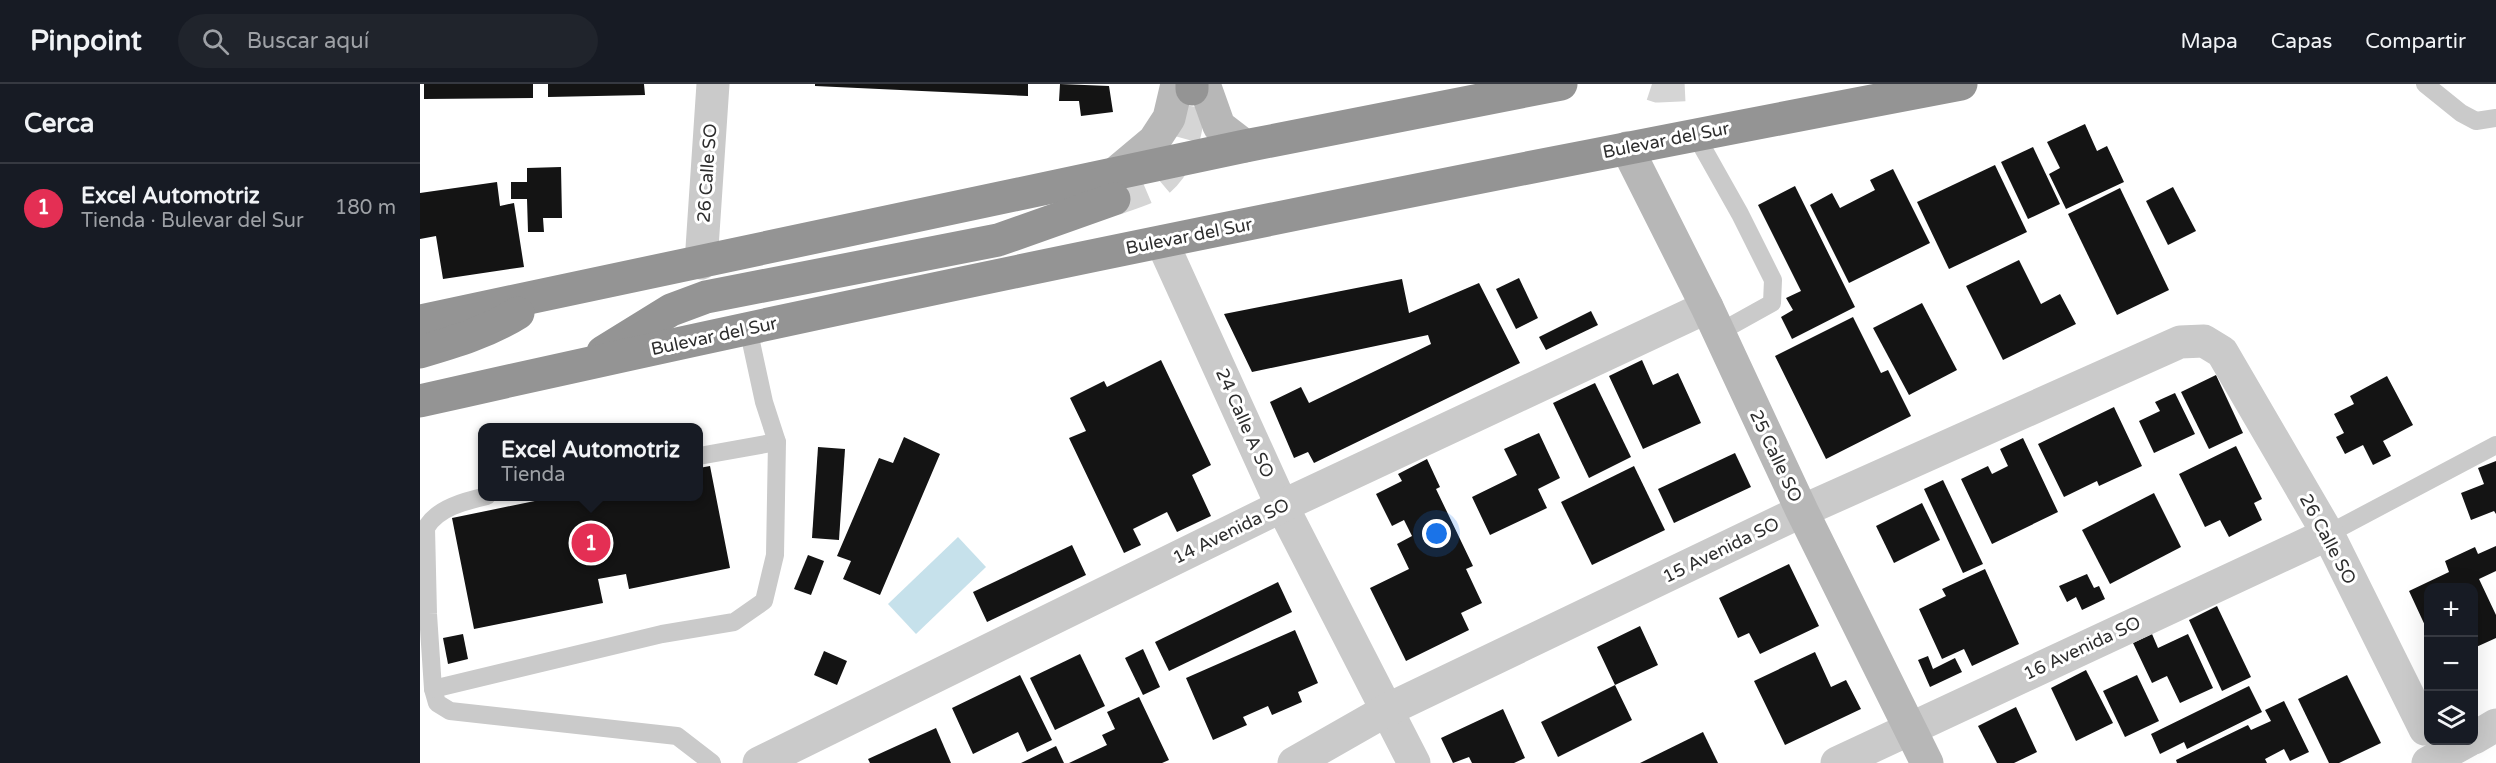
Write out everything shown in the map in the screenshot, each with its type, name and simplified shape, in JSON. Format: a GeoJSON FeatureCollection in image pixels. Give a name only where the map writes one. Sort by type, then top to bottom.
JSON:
{"type":"FeatureCollection","features":[{"type":"Feature","properties":{"kind":"highway","name":"Bulevar del Sur"},"geometry":{"type":"LineString","coordinates":[[420,401],[748,328],[1162,242],[1695,134],[1961,84]]}},
{"type":"Feature","properties":{"kind":"highway"},"geometry":{"type":"LineString","coordinates":[[420,321],[701,263],[1116,186],[1245,146],[1553,85]]}},
{"type":"Feature","properties":{"kind":"highway"},"geometry":{"type":"LineString","coordinates":[[583,364],[671,309],[706,297],[998,240],[1116,186]]}},
{"type":"Feature","properties":{"kind":"highway"},"geometry":{"type":"LineString","coordinates":[[420,352],[501,324],[545,296]]}},
{"type":"Feature","properties":{"kind":"street","name":"26 Calle SO"},"geometry":{"type":"LineString","coordinates":[[701,263],[713,84]]}},
{"type":"Feature","properties":{"kind":"street"},"geometry":{"type":"LineString","coordinates":[[1116,186],[1154,141],[1191,85],[1219,126],[1245,146]]}},
{"type":"Feature","properties":{"kind":"street","name":"25 Calle SO"},"geometry":{"type":"LineString","coordinates":[[1627,148],[1713,320],[1802,511],[1927,763]]}},
{"type":"Feature","properties":{"kind":"street","name":"24 Calle A SO"},"geometry":{"type":"LineString","coordinates":[[1162,242],[1282,506],[1414,763]]}},
{"type":"Feature","properties":{"kind":"street","name":"14 Avenida SO"},"geometry":{"type":"LineString","coordinates":[[759,763],[1282,506],[1713,320]]}},
{"type":"Feature","properties":{"kind":"street","name":"15 Avenida SO"},"geometry":{"type":"LineString","coordinates":[[1294,763],[1387,710],[1802,511],[2180,342],[2204,341],[2222,352]]}},
{"type":"Feature","properties":{"kind":"street","name":"26 Calle SO"},"geometry":{"type":"LineString","coordinates":[[2222,352],[2328,534],[2424,727]]}},
{"type":"Feature","properties":{"kind":"street","name":"16 Avenida SO"},"geometry":{"type":"LineString","coordinates":[[1837,763],[2328,534]]}},
{"type":"Feature","properties":{"kind":"street"},"geometry":{"type":"LineString","coordinates":[[2478,736],[2496,725]]}},
{"type":"Feature","properties":{"kind":"street"},"geometry":{"type":"LineString","coordinates":[[2428,763],[2462,745]]}},
{"type":"Feature","properties":{"kind":"lane"},"geometry":{"type":"LineString","coordinates":[[2425,84],[2461,113],[2476,121],[2496,118]]}},
{"type":"Feature","properties":{"kind":"lane"},"geometry":{"type":"LineString","coordinates":[[1695,134],[1740,214],[1773,280],[1772,303],[1713,320]]}},
{"type":"Feature","properties":{"kind":"lane"},"geometry":{"type":"LineString","coordinates":[[433,689],[662,634],[734,622],[764,601],[775,555],[777,442],[764,402],[748,328]]}},
{"type":"Feature","properties":{"kind":"lane"},"geometry":{"type":"LineString","coordinates":[[703,455],[777,442]]}},
{"type":"Feature","properties":{"kind":"lane"},"geometry":{"type":"LineString","coordinates":[[2328,534],[2496,445]]}},
{"type":"Feature","properties":{"kind":"lane"},"geometry":{"type":"LineString","coordinates":[[478,499],[444,510],[432,517],[426,528],[428,614],[433,689],[437,703],[450,711],[677,736],[712,763]]}},
{"type":"Feature","properties":{"kind":"water"},"geometry":{"type":"Polygon","coordinates":[[[958,537],[986,567],[916,634],[888,604],[958,537]]]}},
{"type":"Feature","properties":{"kind":"building"},"geometry":{"type":"Polygon","coordinates":[[[424,84],[533,84],[533,98],[424,99],[424,84]]]}},
{"type":"Feature","properties":{"kind":"building"},"geometry":{"type":"Polygon","coordinates":[[[548,84],[644,84],[645,95],[548,97],[548,84]]]}},
{"type":"Feature","properties":{"kind":"building"},"geometry":{"type":"Polygon","coordinates":[[[815,84],[1028,84],[1028,96],[815,86],[815,84]]]}},
{"type":"Feature","properties":{"kind":"building"},"geometry":{"type":"Polygon","coordinates":[[[1060,84],[1109,86],[1113,112],[1081,116],[1079,101],[1059,101],[1060,84]]]}},
{"type":"Feature","properties":{"kind":"building"},"geometry":{"type":"Polygon","coordinates":[[[2085,124],[2097,151],[2107,146],[2124,182],[2066,209],[2049,174],[2060,168],[2047,142],[2085,124]]]}},
{"type":"Feature","properties":{"kind":"building"},"geometry":{"type":"Polygon","coordinates":[[[2033,147],[2060,204],[2028,219],[2001,162],[2033,147]]]}},
{"type":"Feature","properties":{"kind":"building"},"geometry":{"type":"Polygon","coordinates":[[[1995,165],[2027,232],[1949,269],[1917,202],[1995,165]]]}},
{"type":"Feature","properties":{"kind":"building"},"geometry":{"type":"Polygon","coordinates":[[[561,167],[562,218],[543,218],[544,232],[528,232],[527,199],[511,199],[511,182],[527,182],[527,168],[561,167]]]}},
{"type":"Feature","properties":{"kind":"building"},"geometry":{"type":"Polygon","coordinates":[[[1893,169],[1930,243],[1849,283],[1810,205],[1832,193],[1840,208],[1875,190],[1870,180],[1893,169]]]}},
{"type":"Feature","properties":{"kind":"building"},"geometry":{"type":"Polygon","coordinates":[[[497,182],[500,206],[514,203],[524,267],[443,279],[436,236],[420,239],[420,193],[497,182]]]}},
{"type":"Feature","properties":{"kind":"building"},"geometry":{"type":"Polygon","coordinates":[[[1795,186],[1855,307],[1792,339],[1781,317],[1793,310],[1786,298],[1801,291],[1758,205],[1795,186]]]}},
{"type":"Feature","properties":{"kind":"building"},"geometry":{"type":"Polygon","coordinates":[[[2173,187],[2196,231],[2168,245],[2146,201],[2173,187]]]}},
{"type":"Feature","properties":{"kind":"building"},"geometry":{"type":"Polygon","coordinates":[[[2120,188],[2169,290],[2117,315],[2068,214],[2120,188]]]}},
{"type":"Feature","properties":{"kind":"building"},"geometry":{"type":"Polygon","coordinates":[[[2019,260],[2041,304],[2060,294],[2076,324],[2003,360],[1966,286],[2019,260]]]}},
{"type":"Feature","properties":{"kind":"building"},"geometry":{"type":"Polygon","coordinates":[[[1519,278],[1538,318],[1516,329],[1496,289],[1519,278]]]}},
{"type":"Feature","properties":{"kind":"building"},"geometry":{"type":"Polygon","coordinates":[[[1402,279],[1409,313],[1479,283],[1520,363],[1314,463],[1308,452],[1294,458],[1270,402],[1301,387],[1309,403],[1431,344],[1428,335],[1252,372],[1224,314],[1402,279]]]}},
{"type":"Feature","properties":{"kind":"building"},"geometry":{"type":"Polygon","coordinates":[[[1922,303],[1957,370],[1909,395],[1873,328],[1922,303]]]}},
{"type":"Feature","properties":{"kind":"building"},"geometry":{"type":"Polygon","coordinates":[[[1591,311],[1598,325],[1546,350],[1539,337],[1591,311]]]}},
{"type":"Feature","properties":{"kind":"building"},"geometry":{"type":"Polygon","coordinates":[[[1853,317],[1881,373],[1888,370],[1911,416],[1826,459],[1775,356],[1853,317]]]}},
{"type":"Feature","properties":{"kind":"building"},"geometry":{"type":"Polygon","coordinates":[[[1161,360],[1211,465],[1192,475],[1211,516],[1177,532],[1167,512],[1133,529],[1141,545],[1124,553],[1069,438],[1086,431],[1070,398],[1104,381],[1107,387],[1161,360]]]}},
{"type":"Feature","properties":{"kind":"building"},"geometry":{"type":"Polygon","coordinates":[[[1642,360],[1653,385],[1678,373],[1701,423],[1643,449],[1609,376],[1642,360]]]}},
{"type":"Feature","properties":{"kind":"building"},"geometry":{"type":"Polygon","coordinates":[[[2216,375],[2243,433],[2209,449],[2181,392],[2216,375]]]}},
{"type":"Feature","properties":{"kind":"building"},"geometry":{"type":"Polygon","coordinates":[[[2387,376],[2413,425],[2383,441],[2391,456],[2373,465],[2363,445],[2345,454],[2336,437],[2344,433],[2334,414],[2354,404],[2350,396],[2387,376]]]}},
{"type":"Feature","properties":{"kind":"building"},"geometry":{"type":"Polygon","coordinates":[[[1595,383],[1631,457],[1589,478],[1553,403],[1595,383]]]}},
{"type":"Feature","properties":{"kind":"building"},"geometry":{"type":"Polygon","coordinates":[[[2175,393],[2195,434],[2154,453],[2139,421],[2160,411],[2155,402],[2175,393]]]}},
{"type":"Feature","properties":{"kind":"building"},"geometry":{"type":"Polygon","coordinates":[[[2114,407],[2142,466],[2099,486],[2097,481],[2064,497],[2038,444],[2114,407]]]}},
{"type":"Feature","properties":{"kind":"building"},"geometry":{"type":"Polygon","coordinates":[[[1539,433],[1560,478],[1538,489],[1547,508],[1490,535],[1472,497],[1517,475],[1504,449],[1539,433]]]}},
{"type":"Feature","properties":{"kind":"building"},"geometry":{"type":"Polygon","coordinates":[[[904,437],[940,454],[880,595],[843,579],[851,561],[837,556],[879,458],[893,463],[904,437]]]}},
{"type":"Feature","properties":{"kind":"building"},"geometry":{"type":"Polygon","coordinates":[[[2023,438],[2058,512],[1992,544],[1961,479],[1988,466],[1992,474],[2008,466],[2000,449],[2023,438]]]}},
{"type":"Feature","properties":{"kind":"building"},"geometry":{"type":"Polygon","coordinates":[[[2236,446],[2262,499],[2254,503],[2262,520],[2229,537],[2220,520],[2205,527],[2179,474],[2236,446]]]}},
{"type":"Feature","properties":{"kind":"building"},"geometry":{"type":"Polygon","coordinates":[[[818,447],[845,449],[839,540],[812,538],[818,447]]]}},
{"type":"Feature","properties":{"kind":"building"},"geometry":{"type":"Polygon","coordinates":[[[1735,453],[1751,487],[1674,523],[1658,489],[1735,453]]]}},
{"type":"Feature","properties":{"kind":"building"},"geometry":{"type":"Polygon","coordinates":[[[1427,459],[1440,487],[1436,489],[1473,566],[1466,569],[1482,603],[1461,613],[1469,630],[1406,661],[1370,588],[1409,569],[1397,544],[1412,536],[1404,520],[1392,526],[1376,494],[1402,481],[1398,474],[1427,459]]]}},
{"type":"Feature","properties":{"kind":"building"},"geometry":{"type":"Polygon","coordinates":[[[2496,461],[2496,514],[2494,511],[2471,520],[2461,493],[2484,484],[2478,468],[2496,461]]]}},
{"type":"Feature","properties":{"kind":"building"},"geometry":{"type":"Polygon","coordinates":[[[710,466],[730,568],[629,589],[626,574],[598,579],[603,603],[474,629],[452,518],[535,501],[703,501],[703,467],[710,466]]]}},
{"type":"Feature","properties":{"kind":"building"},"geometry":{"type":"Polygon","coordinates":[[[1634,466],[1665,530],[1592,565],[1561,502],[1634,466]]]}},
{"type":"Feature","properties":{"kind":"building"},"geometry":{"type":"Polygon","coordinates":[[[1943,480],[1983,564],[1963,573],[1924,489],[1943,480]]]}},
{"type":"Feature","properties":{"kind":"building"},"geometry":{"type":"Polygon","coordinates":[[[2154,493],[2181,547],[2110,584],[2082,530],[2154,493]]]}},
{"type":"Feature","properties":{"kind":"building"},"geometry":{"type":"Polygon","coordinates":[[[1922,503],[1940,540],[1894,563],[1876,526],[1922,503]]]}},
{"type":"Feature","properties":{"kind":"building"},"geometry":{"type":"Polygon","coordinates":[[[1072,545],[1086,575],[987,622],[973,592],[1072,545]]]}},
{"type":"Feature","properties":{"kind":"building"},"geometry":{"type":"Polygon","coordinates":[[[2496,546],[2496,571],[2479,579],[2496,615],[2496,638],[2478,646],[2478,583],[2426,583],[2449,572],[2445,561],[2475,547],[2478,554],[2496,546]]]}},
{"type":"Feature","properties":{"kind":"building"},"geometry":{"type":"Polygon","coordinates":[[[808,555],[824,561],[811,595],[794,589],[808,555]]]}},
{"type":"Feature","properties":{"kind":"building"},"geometry":{"type":"Polygon","coordinates":[[[1789,564],[1819,626],[1760,654],[1749,633],[1738,638],[1719,598],[1789,564]]]}},
{"type":"Feature","properties":{"kind":"building"},"geometry":{"type":"Polygon","coordinates":[[[1985,569],[2019,644],[1972,666],[1964,649],[1942,659],[1919,609],[1946,596],[1942,589],[1985,569]]]}},
{"type":"Feature","properties":{"kind":"building"},"geometry":{"type":"Polygon","coordinates":[[[2087,574],[2094,588],[2099,586],[2105,599],[2082,610],[2076,597],[2067,602],[2059,586],[2087,574]]]}},
{"type":"Feature","properties":{"kind":"building"},"geometry":{"type":"Polygon","coordinates":[[[1278,582],[1292,612],[1169,671],[1155,642],[1278,582]]]}},
{"type":"Feature","properties":{"kind":"building"},"geometry":{"type":"Polygon","coordinates":[[[2424,584],[2424,623],[2409,591],[2424,584]]]}},
{"type":"Feature","properties":{"kind":"building"},"geometry":{"type":"Polygon","coordinates":[[[2217,606],[2251,677],[2222,691],[2189,620],[2217,606]]]}},
{"type":"Feature","properties":{"kind":"building"},"geometry":{"type":"Polygon","coordinates":[[[1640,626],[1658,665],[1615,685],[1597,647],[1640,626]]]}},
{"type":"Feature","properties":{"kind":"building"},"geometry":{"type":"Polygon","coordinates":[[[1295,630],[1318,683],[1298,692],[1302,702],[1272,715],[1268,706],[1243,717],[1247,725],[1213,740],[1186,678],[1295,630]]]}},
{"type":"Feature","properties":{"kind":"building"},"geometry":{"type":"Polygon","coordinates":[[[463,634],[468,659],[448,664],[443,638],[463,634]]]}},
{"type":"Feature","properties":{"kind":"building"},"geometry":{"type":"Polygon","coordinates":[[[2152,634],[2158,648],[2188,634],[2213,688],[2180,703],[2167,676],[2152,683],[2133,643],[2152,634]]]}},
{"type":"Feature","properties":{"kind":"building"},"geometry":{"type":"Polygon","coordinates":[[[1143,649],[1160,687],[1143,695],[1125,658],[1143,649]]]}},
{"type":"Feature","properties":{"kind":"building"},"geometry":{"type":"Polygon","coordinates":[[[824,651],[847,661],[837,685],[814,675],[824,651]]]}},
{"type":"Feature","properties":{"kind":"building"},"geometry":{"type":"Polygon","coordinates":[[[1815,652],[1831,687],[1846,680],[1861,709],[1785,745],[1754,681],[1815,652]]]}},
{"type":"Feature","properties":{"kind":"building"},"geometry":{"type":"Polygon","coordinates":[[[1080,654],[1105,706],[1055,730],[1030,678],[1080,654]]]}},
{"type":"Feature","properties":{"kind":"building"},"geometry":{"type":"Polygon","coordinates":[[[1928,656],[1933,669],[1955,658],[1962,672],[1930,687],[1918,660],[1928,656]]]}},
{"type":"Feature","properties":{"kind":"building"},"geometry":{"type":"Polygon","coordinates":[[[2086,670],[2113,723],[2076,741],[2051,688],[2086,670]]]}},
{"type":"Feature","properties":{"kind":"building"},"geometry":{"type":"Polygon","coordinates":[[[1020,675],[1052,740],[1027,752],[1018,732],[973,754],[952,708],[1020,675]]]}},
{"type":"Feature","properties":{"kind":"building"},"geometry":{"type":"Polygon","coordinates":[[[2137,675],[2159,721],[2125,737],[2103,691],[2137,675]]]}},
{"type":"Feature","properties":{"kind":"building"},"geometry":{"type":"Polygon","coordinates":[[[2347,675],[2381,743],[2339,763],[2329,763],[2298,699],[2347,675]]]}},
{"type":"Feature","properties":{"kind":"building"},"geometry":{"type":"Polygon","coordinates":[[[1615,685],[1632,720],[1558,757],[1541,722],[1615,685]]]}},
{"type":"Feature","properties":{"kind":"building"},"geometry":{"type":"Polygon","coordinates":[[[2249,686],[2262,712],[2187,749],[2184,742],[2160,754],[2151,734],[2249,686]]]}},
{"type":"Feature","properties":{"kind":"building"},"geometry":{"type":"Polygon","coordinates":[[[1139,697],[1169,760],[1162,763],[1069,763],[1107,745],[1102,735],[1115,729],[1107,712],[1139,697]]]}},
{"type":"Feature","properties":{"kind":"building"},"geometry":{"type":"Polygon","coordinates":[[[2284,701],[2309,752],[2290,761],[2284,749],[2265,759],[2267,763],[2177,763],[2176,760],[2248,725],[2251,730],[2271,721],[2265,710],[2284,701]]]}},
{"type":"Feature","properties":{"kind":"building"},"geometry":{"type":"Polygon","coordinates":[[[2016,707],[2037,752],[2014,763],[1997,763],[1978,726],[2016,707]]]}},
{"type":"Feature","properties":{"kind":"building"},"geometry":{"type":"Polygon","coordinates":[[[1503,709],[1525,758],[1514,763],[1472,763],[1469,757],[1453,763],[1441,738],[1503,709]]]}},
{"type":"Feature","properties":{"kind":"building"},"geometry":{"type":"Polygon","coordinates":[[[936,728],[951,763],[870,763],[868,759],[936,728]]]}},
{"type":"Feature","properties":{"kind":"building"},"geometry":{"type":"Polygon","coordinates":[[[1703,732],[1718,763],[1640,763],[1703,732]]]}},
{"type":"Feature","properties":{"kind":"building"},"geometry":{"type":"Polygon","coordinates":[[[1056,746],[1064,763],[1021,763],[1056,746]]]}},
{"type":"Feature","properties":{"kind":"tunnel"},"geometry":{"type":"LineString","coordinates":[[1652,84],[1658,86],[1699,84]]}},
{"type":"Feature","properties":{"kind":"tunnel"},"geometry":{"type":"LineString","coordinates":[[1114,199],[1153,184],[1167,172],[1174,162],[1183,138],[1192,89]]}},
{"type":"Feature","properties":{"kind":"place","name":"Excel Automotriz"},"geometry":{"type":"Point","coordinates":[591,543]}}]}
